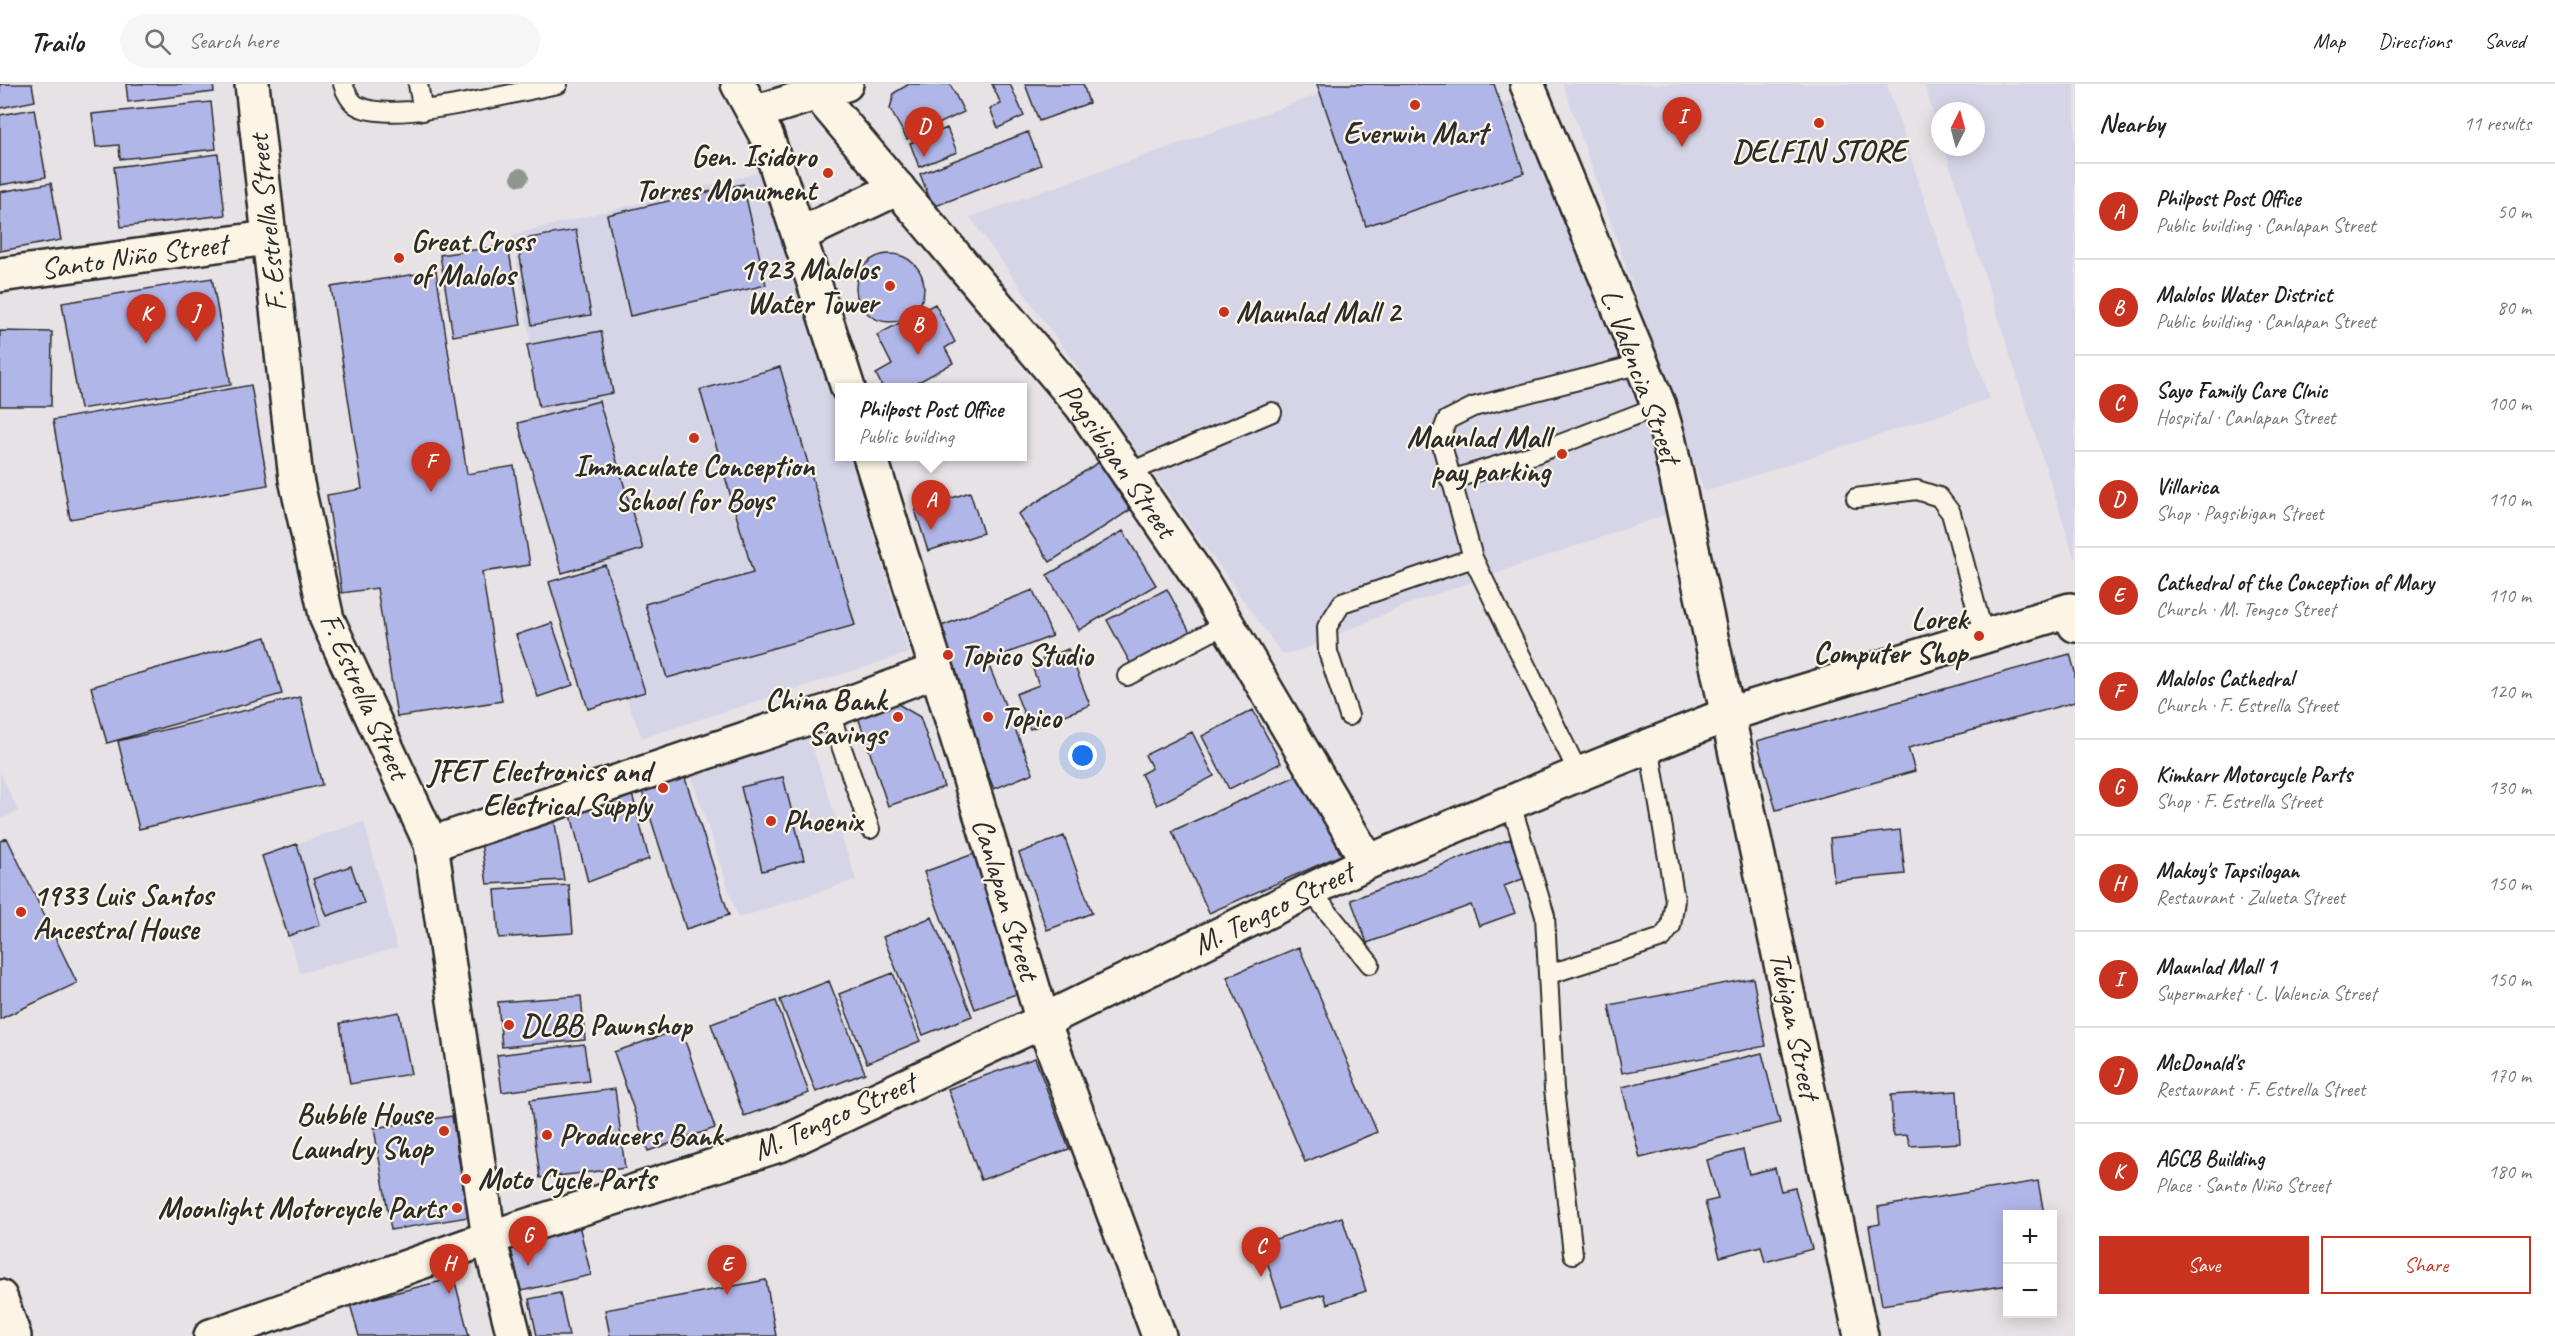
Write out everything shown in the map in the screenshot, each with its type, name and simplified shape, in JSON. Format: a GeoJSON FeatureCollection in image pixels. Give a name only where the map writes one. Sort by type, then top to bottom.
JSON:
{"type":"FeatureCollection","features":[{"type":"Feature","properties":{"kind":"street","name":"F. Estrella Street"},"geometry":{"type":"LineString","coordinates":[[252,84],[296,479],[327,619],[431,844],[489,1238],[514,1336]]}},
{"type":"Feature","properties":{"kind":"street"},"geometry":{"type":"LineString","coordinates":[[738,84],[767,136],[847,383]]}},
{"type":"Feature","properties":{"kind":"street","name":"L. Valencia Street"},"geometry":{"type":"LineString","coordinates":[[1527,84],[1659,406],[1674,462],[1729,714]]}},
{"type":"Feature","properties":{"kind":"street"},"geometry":{"type":"LineString","coordinates":[[754,113],[832,89]]}},
{"type":"Feature","properties":{"kind":"street","name":"Pagsibigan Street"},"geometry":{"type":"LineString","coordinates":[[832,89],[898,188],[1081,405],[1128,472],[1201,580],[1368,862]]}},
{"type":"Feature","properties":{"kind":"street"},"geometry":{"type":"LineString","coordinates":[[799,235],[898,188]]}},
{"type":"Feature","properties":{"kind":"street","name":"Santo Niño Street"},"geometry":{"type":"LineString","coordinates":[[0,275],[268,238]]}},
{"type":"Feature","properties":{"kind":"street","name":"Canlapan Street"},"geometry":{"type":"LineString","coordinates":[[872,461],[938,670],[1042,1021],[1159,1336]]}},
{"type":"Feature","properties":{"kind":"street","name":"M. Tengco Street"},"geometry":{"type":"LineString","coordinates":[[211,1336],[489,1238],[782,1143],[1042,1021],[1368,862],[1729,714],[1984,636],[2073,617]]}},
{"type":"Feature","properties":{"kind":"street"},"geometry":{"type":"LineString","coordinates":[[431,844],[829,711],[938,670]]}},
{"type":"Feature","properties":{"kind":"street","name":"Tubigan Street"},"geometry":{"type":"LineString","coordinates":[[1729,714],[1862,1336]]}},
{"type":"Feature","properties":{"kind":"street"},"geometry":{"type":"LineString","coordinates":[[0,1298],[14,1336]]}},
{"type":"Feature","properties":{"kind":"lane"},"geometry":{"type":"LineString","coordinates":[[343,84],[357,106],[386,113],[423,111],[506,89],[558,84]]}},
{"type":"Feature","properties":{"kind":"lane"},"geometry":{"type":"LineString","coordinates":[[418,84],[423,111]]}},
{"type":"Feature","properties":{"kind":"lane"},"geometry":{"type":"LineString","coordinates":[[1578,774],[1473,558],[1440,438],[1447,420],[1473,407],[1641,364]]}},
{"type":"Feature","properties":{"kind":"lane"},"geometry":{"type":"LineString","coordinates":[[1450,480],[1532,455],[1659,406]]}},
{"type":"Feature","properties":{"kind":"lane"},"geometry":{"type":"LineString","coordinates":[[1128,472],[1272,412]]}},
{"type":"Feature","properties":{"kind":"lane"},"geometry":{"type":"LineString","coordinates":[[1856,498],[1917,490],[1939,497],[1951,513],[1984,636]]}},
{"type":"Feature","properties":{"kind":"lane"},"geometry":{"type":"LineString","coordinates":[[1349,717],[1328,652],[1327,627],[1342,603],[1473,558]]}},
{"type":"Feature","properties":{"kind":"lane"},"geometry":{"type":"LineString","coordinates":[[1127,676],[1226,624]]}},
{"type":"Feature","properties":{"kind":"lane"},"geometry":{"type":"LineString","coordinates":[[829,711],[870,829]]}},
{"type":"Feature","properties":{"kind":"lane"},"geometry":{"type":"LineString","coordinates":[[1550,974],[1662,938],[1671,926],[1675,900],[1649,746]]}},
{"type":"Feature","properties":{"kind":"lane"},"geometry":{"type":"LineString","coordinates":[[1511,804],[1545,916],[1550,974],[1554,1089],[1573,1254]]}},
{"type":"Feature","properties":{"kind":"lane"},"geometry":{"type":"LineString","coordinates":[[1310,890],[1370,964]]}},
{"type":"Feature","properties":{"kind":"shaded area"},"geometry":{"type":"Polygon","coordinates":[[[1563,84],[1887,84],[1989,399],[1704,492],[1563,84]]]}},
{"type":"Feature","properties":{"kind":"shaded area"},"geometry":{"type":"Polygon","coordinates":[[[1924,84],[2075,84],[2075,560],[1947,156],[1985,156],[1985,102],[1931,102],[1931,106],[1924,84]]]}},
{"type":"Feature","properties":{"kind":"shaded area"},"geometry":{"type":"Polygon","coordinates":[[[1320,94],[1360,150],[1533,94],[1677,511],[1411,603],[1299,651],[1282,654],[970,217],[1320,94]]]}},
{"type":"Feature","properties":{"kind":"shaded area","name":"Immaculate Conception School for Boys"},"geometry":{"type":"Polygon","coordinates":[[[762,172],[835,407],[835,461],[851,461],[909,653],[642,738],[594,617],[544,419],[512,235],[762,172]]]}},
{"type":"Feature","properties":{"kind":"shaded area","name":"Phoenix"},"geometry":{"type":"Polygon","coordinates":[[[805,724],[856,880],[738,918],[687,763],[805,724]]]}},
{"type":"Feature","properties":{"kind":"shaded area"},"geometry":{"type":"Polygon","coordinates":[[[0,772],[18,811],[0,820],[0,772]]]}},
{"type":"Feature","properties":{"kind":"shaded area"},"geometry":{"type":"Polygon","coordinates":[[[364,821],[397,948],[300,973],[262,856],[364,821]]]}},
{"type":"Feature","properties":{"kind":"building"},"geometry":{"type":"Polygon","coordinates":[[[0,84],[32,84],[35,101],[0,108],[0,84]]]}},
{"type":"Feature","properties":{"kind":"building"},"geometry":{"type":"Polygon","coordinates":[[[126,84],[213,84],[214,92],[128,102],[126,84]]]}},
{"type":"Feature","properties":{"kind":"building"},"geometry":{"type":"Polygon","coordinates":[[[909,84],[950,84],[964,112],[907,139],[890,109],[894,93],[909,84]]]}},
{"type":"Feature","properties":{"kind":"building"},"geometry":{"type":"Polygon","coordinates":[[[992,84],[1010,84],[1024,116],[998,128],[990,109],[1001,104],[992,84]]]}},
{"type":"Feature","properties":{"kind":"building"},"geometry":{"type":"Polygon","coordinates":[[[1025,84],[1083,84],[1089,103],[1039,121],[1025,84]]]}},
{"type":"Feature","properties":{"kind":"building"},"geometry":{"type":"Polygon","coordinates":[[[1317,84],[1494,84],[1524,173],[1366,226],[1317,84]]]}},
{"type":"Feature","properties":{"kind":"building"},"geometry":{"type":"Polygon","coordinates":[[[211,102],[216,149],[120,159],[119,145],[96,147],[92,114],[211,102]]]}},
{"type":"Feature","properties":{"kind":"building"},"geometry":{"type":"Polygon","coordinates":[[[34,109],[46,177],[0,185],[0,115],[34,109]]]}},
{"type":"Feature","properties":{"kind":"building"},"geometry":{"type":"Polygon","coordinates":[[[947,128],[957,152],[919,167],[910,143],[947,128]]]}},
{"type":"Feature","properties":{"kind":"building"},"geometry":{"type":"Polygon","coordinates":[[[1028,132],[1041,165],[933,207],[920,174],[1028,132]]]}},
{"type":"Feature","properties":{"kind":"building"},"geometry":{"type":"Polygon","coordinates":[[[218,154],[225,215],[121,227],[114,167],[218,154]]]}},
{"type":"Feature","properties":{"kind":"building"},"geometry":{"type":"Polygon","coordinates":[[[51,183],[61,240],[0,251],[0,192],[51,183]]]}},
{"type":"Feature","properties":{"kind":"building"},"geometry":{"type":"Polygon","coordinates":[[[743,184],[766,285],[630,316],[607,215],[743,184]]]}},
{"type":"Feature","properties":{"kind":"building"},"geometry":{"type":"Polygon","coordinates":[[[576,230],[591,315],[532,325],[517,240],[576,230]]]}},
{"type":"Feature","properties":{"kind":"building"},"geometry":{"type":"Polygon","coordinates":[[[508,245],[521,325],[453,336],[440,255],[508,245]]]}},
{"type":"Feature","properties":{"kind":"building","name":"1923 Malolos Water Tower"},"geometry":{"type":"Polygon","coordinates":[[[890,254],[903,257],[914,264],[921,275],[924,288],[921,301],[914,312],[903,319],[890,322],[877,319],[866,312],[859,301],[856,288],[859,275],[866,264],[877,257],[890,254]]]}},
{"type":"Feature","properties":{"kind":"building"},"geometry":{"type":"Polygon","coordinates":[[[436,271],[467,474],[514,466],[530,565],[482,572],[502,701],[397,717],[377,588],[342,593],[327,495],[362,489],[331,287],[436,271]]]}},
{"type":"Feature","properties":{"kind":"building"},"geometry":{"type":"Polygon","coordinates":[[[212,278],[231,385],[80,409],[62,303],[212,278]]]}},
{"type":"Feature","properties":{"kind":"building"},"geometry":{"type":"Polygon","coordinates":[[[935,304],[955,342],[945,348],[953,363],[917,383],[880,383],[876,374],[892,365],[877,335],[935,304]]]}},
{"type":"Feature","properties":{"kind":"building"},"geometry":{"type":"Polygon","coordinates":[[[0,331],[52,332],[51,406],[0,406],[0,331]]]}},
{"type":"Feature","properties":{"kind":"building"},"geometry":{"type":"Polygon","coordinates":[[[601,331],[613,393],[539,407],[527,345],[601,331]]]}},
{"type":"Feature","properties":{"kind":"building"},"geometry":{"type":"Polygon","coordinates":[[[780,367],[855,625],[667,678],[645,604],[753,573],[700,390],[780,367]]]}},
{"type":"Feature","properties":{"kind":"building"},"geometry":{"type":"Polygon","coordinates":[[[251,385],[268,485],[70,519],[53,420],[251,385]]]}},
{"type":"Feature","properties":{"kind":"building"},"geometry":{"type":"Polygon","coordinates":[[[599,401],[643,549],[562,573],[518,423],[599,401]]]}},
{"type":"Feature","properties":{"kind":"building"},"geometry":{"type":"Polygon","coordinates":[[[1099,462],[1130,510],[1050,562],[1018,514],[1099,462]]]}},
{"type":"Feature","properties":{"kind":"building"},"geometry":{"type":"Polygon","coordinates":[[[970,492],[983,533],[928,551],[915,510],[970,492]]]}},
{"type":"Feature","properties":{"kind":"building"},"geometry":{"type":"Polygon","coordinates":[[[1123,531],[1156,585],[1079,630],[1047,575],[1123,531]]]}},
{"type":"Feature","properties":{"kind":"building"},"geometry":{"type":"Polygon","coordinates":[[[605,565],[645,692],[588,709],[549,582],[605,565]]]}},
{"type":"Feature","properties":{"kind":"building"},"geometry":{"type":"Polygon","coordinates":[[[1167,589],[1193,638],[1134,670],[1107,620],[1167,589]]]}},
{"type":"Feature","properties":{"kind":"building","name":"Topico"},"geometry":{"type":"Polygon","coordinates":[[[1033,590],[1052,636],[987,661],[1033,773],[994,789],[929,631],[1033,590]]]}},
{"type":"Feature","properties":{"kind":"building"},"geometry":{"type":"Polygon","coordinates":[[[552,623],[573,685],[538,697],[516,635],[552,623]]]}},
{"type":"Feature","properties":{"kind":"building"},"geometry":{"type":"Polygon","coordinates":[[[266,637],[282,694],[107,743],[91,687],[266,637]]]}},
{"type":"Feature","properties":{"kind":"building"},"geometry":{"type":"Polygon","coordinates":[[[1068,649],[1090,705],[1030,729],[1016,694],[1039,685],[1031,664],[1068,649]]]}},
{"type":"Feature","properties":{"kind":"building"},"geometry":{"type":"Polygon","coordinates":[[[2070,654],[2075,672],[2075,702],[1908,748],[1915,771],[1776,810],[1757,741],[2070,654]]]}},
{"type":"Feature","properties":{"kind":"building"},"geometry":{"type":"Polygon","coordinates":[[[300,697],[322,785],[139,829],[118,741],[300,697]]]}},
{"type":"Feature","properties":{"kind":"building"},"geometry":{"type":"Polygon","coordinates":[[[886,697],[920,717],[944,787],[888,806],[855,708],[886,697]]]}},
{"type":"Feature","properties":{"kind":"building"},"geometry":{"type":"Polygon","coordinates":[[[1253,710],[1281,763],[1229,789],[1202,736],[1253,710]]]}},
{"type":"Feature","properties":{"kind":"building"},"geometry":{"type":"Polygon","coordinates":[[[1192,732],[1214,776],[1157,805],[1141,774],[1152,768],[1145,755],[1192,732]]]}},
{"type":"Feature","properties":{"kind":"building"},"geometry":{"type":"Polygon","coordinates":[[[683,772],[729,915],[686,929],[640,785],[683,772]]]}},
{"type":"Feature","properties":{"kind":"building"},"geometry":{"type":"Polygon","coordinates":[[[1303,773],[1341,855],[1209,913],[1172,831],[1303,773]]]}},
{"type":"Feature","properties":{"kind":"building"},"geometry":{"type":"Polygon","coordinates":[[[783,777],[804,860],[762,871],[741,787],[783,777]]]}},
{"type":"Feature","properties":{"kind":"building"},"geometry":{"type":"Polygon","coordinates":[[[630,786],[649,859],[588,882],[569,807],[630,786]]]}},
{"type":"Feature","properties":{"kind":"building"},"geometry":{"type":"Polygon","coordinates":[[[553,811],[564,880],[487,884],[480,835],[553,811]]]}},
{"type":"Feature","properties":{"kind":"building"},"geometry":{"type":"Polygon","coordinates":[[[1900,830],[1905,874],[1834,881],[1830,838],[1900,830]]]}},
{"type":"Feature","properties":{"kind":"building"},"geometry":{"type":"Polygon","coordinates":[[[1064,836],[1092,913],[1047,930],[1019,853],[1064,836]]]}},
{"type":"Feature","properties":{"kind":"building","name":"1933 Luis Santos Ancestral House"},"geometry":{"type":"Polygon","coordinates":[[[7,838],[77,983],[0,1019],[0,841],[7,838]]]}},
{"type":"Feature","properties":{"kind":"building"},"geometry":{"type":"Polygon","coordinates":[[[1510,839],[1525,878],[1504,886],[1515,913],[1479,926],[1471,905],[1367,943],[1351,900],[1510,839]]]}},
{"type":"Feature","properties":{"kind":"building"},"geometry":{"type":"Polygon","coordinates":[[[297,844],[320,925],[288,936],[262,856],[297,844]]]}},
{"type":"Feature","properties":{"kind":"building"},"geometry":{"type":"Polygon","coordinates":[[[979,852],[1030,989],[975,1009],[924,872],[979,852]]]}},
{"type":"Feature","properties":{"kind":"building"},"geometry":{"type":"Polygon","coordinates":[[[351,866],[364,903],[327,916],[313,879],[351,866]]]}},
{"type":"Feature","properties":{"kind":"building"},"geometry":{"type":"Polygon","coordinates":[[[569,885],[573,933],[499,938],[495,890],[569,885]]]}},
{"type":"Feature","properties":{"kind":"building"},"geometry":{"type":"Polygon","coordinates":[[[932,917],[972,1016],[923,1035],[883,937],[932,917]]]}},
{"type":"Feature","properties":{"kind":"building"},"geometry":{"type":"Polygon","coordinates":[[[1299,947],[1377,1132],[1305,1162],[1227,977],[1299,947]]]}},
{"type":"Feature","properties":{"kind":"building"},"geometry":{"type":"Polygon","coordinates":[[[893,973],[920,1041],[867,1063],[839,994],[893,973]]]}},
{"type":"Feature","properties":{"kind":"building"},"geometry":{"type":"Polygon","coordinates":[[[1753,978],[1766,1046],[1622,1073],[1609,1005],[1753,978]]]}},
{"type":"Feature","properties":{"kind":"building"},"geometry":{"type":"Polygon","coordinates":[[[829,981],[865,1073],[816,1092],[780,1000],[829,981]]]}},
{"type":"Feature","properties":{"kind":"building"},"geometry":{"type":"Polygon","coordinates":[[[581,996],[585,1040],[502,1047],[498,1002],[581,996]]]}},
{"type":"Feature","properties":{"kind":"building"},"geometry":{"type":"Polygon","coordinates":[[[776,1001],[809,1093],[744,1116],[711,1024],[776,1001]]]}},
{"type":"Feature","properties":{"kind":"building"},"geometry":{"type":"Polygon","coordinates":[[[399,1012],[411,1074],[350,1084],[340,1023],[399,1012]]]}},
{"type":"Feature","properties":{"kind":"building"},"geometry":{"type":"Polygon","coordinates":[[[681,1029],[715,1128],[648,1151],[614,1052],[681,1029]]]}},
{"type":"Feature","properties":{"kind":"building"},"geometry":{"type":"Polygon","coordinates":[[[584,1044],[589,1081],[502,1092],[497,1055],[584,1044]]]}},
{"type":"Feature","properties":{"kind":"building"},"geometry":{"type":"Polygon","coordinates":[[[1762,1053],[1780,1123],[1640,1158],[1622,1087],[1762,1053]]]}},
{"type":"Feature","properties":{"kind":"building"},"geometry":{"type":"Polygon","coordinates":[[[1035,1058],[1069,1149],[981,1180],[948,1089],[1035,1058]]]}},
{"type":"Feature","properties":{"kind":"building"},"geometry":{"type":"Polygon","coordinates":[[[615,1089],[625,1168],[540,1178],[530,1100],[615,1089]]]}},
{"type":"Feature","properties":{"kind":"building"},"geometry":{"type":"Polygon","coordinates":[[[1957,1091],[1960,1143],[1910,1146],[1907,1135],[1893,1136],[1891,1095],[1957,1091]]]}},
{"type":"Feature","properties":{"kind":"building"},"geometry":{"type":"Polygon","coordinates":[[[452,1116],[468,1217],[391,1230],[374,1128],[452,1116]]]}},
{"type":"Feature","properties":{"kind":"building"},"geometry":{"type":"Polygon","coordinates":[[[1743,1150],[1749,1174],[1775,1168],[1781,1191],[1795,1188],[1812,1249],[1765,1262],[1761,1246],[1720,1257],[1705,1202],[1718,1199],[1707,1160],[1743,1150]]]}},
{"type":"Feature","properties":{"kind":"building"},"geometry":{"type":"Polygon","coordinates":[[[2038,1181],[2043,1210],[2003,1210],[2003,1286],[1882,1305],[1869,1226],[1880,1224],[1878,1207],[2038,1181]]]}},
{"type":"Feature","properties":{"kind":"building"},"geometry":{"type":"Polygon","coordinates":[[[1342,1217],[1366,1291],[1327,1304],[1324,1294],[1282,1307],[1261,1244],[1342,1217]]]}},
{"type":"Feature","properties":{"kind":"building"},"geometry":{"type":"Polygon","coordinates":[[[579,1225],[591,1275],[521,1291],[509,1241],[579,1225]]]}},
{"type":"Feature","properties":{"kind":"building"},"geometry":{"type":"Polygon","coordinates":[[[454,1278],[469,1336],[359,1336],[350,1304],[454,1278]]]}},
{"type":"Feature","properties":{"kind":"building"},"geometry":{"type":"Polygon","coordinates":[[[766,1280],[776,1336],[610,1336],[605,1310],[766,1280]]]}},
{"type":"Feature","properties":{"kind":"building"},"geometry":{"type":"Polygon","coordinates":[[[560,1293],[569,1336],[537,1336],[529,1299],[560,1293]]]}},
{"type":"Feature","properties":{"kind":"place","name":"Everwin Mart"},"geometry":{"type":"Point","coordinates":[1415,105]}},
{"type":"Feature","properties":{"kind":"place","name":"DELFIN STORE"},"geometry":{"type":"Point","coordinates":[1819,123]}},
{"type":"Feature","properties":{"kind":"place","name":"Maunlad Mall 1"},"geometry":{"type":"Point","coordinates":[1682,147]}},
{"type":"Feature","properties":{"kind":"place","name":"Villarica"},"geometry":{"type":"Point","coordinates":[924,157]}},
{"type":"Feature","properties":{"kind":"place","name":"Gen. Isidoro Torres Monument"},"geometry":{"type":"Point","coordinates":[828,173]}},
{"type":"Feature","properties":{"kind":"place","name":"Great Cross of Malolos"},"geometry":{"type":"Point","coordinates":[399,258]}},
{"type":"Feature","properties":{"kind":"place","name":"1923 Malolos Water Tower"},"geometry":{"type":"Point","coordinates":[890,286]}},
{"type":"Feature","properties":{"kind":"place","name":"Maunlad Mall 2"},"geometry":{"type":"Point","coordinates":[1224,312]}},
{"type":"Feature","properties":{"kind":"place","name":"McDonald's"},"geometry":{"type":"Point","coordinates":[196,342]}},
{"type":"Feature","properties":{"kind":"place","name":"AGCB Building"},"geometry":{"type":"Point","coordinates":[146,344]}},
{"type":"Feature","properties":{"kind":"place","name":"Malolos Water District"},"geometry":{"type":"Point","coordinates":[918,355]}},
{"type":"Feature","properties":{"kind":"place","name":"Immaculate Conception School for Boys"},"geometry":{"type":"Point","coordinates":[694,438]}},
{"type":"Feature","properties":{"kind":"place","name":"Maunlad Mall pay parking"},"geometry":{"type":"Point","coordinates":[1562,454]}},
{"type":"Feature","properties":{"kind":"place","name":"Malolos Cathedral"},"geometry":{"type":"Point","coordinates":[431,492]}},
{"type":"Feature","properties":{"kind":"place","name":"Philpost Post Office"},"geometry":{"type":"Point","coordinates":[931,530]}},
{"type":"Feature","properties":{"kind":"place","name":"Lorek Computer Shop"},"geometry":{"type":"Point","coordinates":[1979,636]}},
{"type":"Feature","properties":{"kind":"place","name":"Topico Studio"},"geometry":{"type":"Point","coordinates":[948,655]}},
{"type":"Feature","properties":{"kind":"place","name":"China Bank Savings"},"geometry":{"type":"Point","coordinates":[898,717]}},
{"type":"Feature","properties":{"kind":"place","name":"Topico"},"geometry":{"type":"Point","coordinates":[988,717]}},
{"type":"Feature","properties":{"kind":"place","name":"JFET Electronics and Electrical Supply"},"geometry":{"type":"Point","coordinates":[663,788]}},
{"type":"Feature","properties":{"kind":"place","name":"Phoenix"},"geometry":{"type":"Point","coordinates":[771,821]}},
{"type":"Feature","properties":{"kind":"place","name":"1933 Luis Santos Ancestral House"},"geometry":{"type":"Point","coordinates":[21,912]}},
{"type":"Feature","properties":{"kind":"place","name":"DLBB Pawnshop"},"geometry":{"type":"Point","coordinates":[509,1025]}},
{"type":"Feature","properties":{"kind":"place","name":"Bubble House Laundry Shop"},"geometry":{"type":"Point","coordinates":[444,1131]}},
{"type":"Feature","properties":{"kind":"place","name":"Producers Bank"},"geometry":{"type":"Point","coordinates":[547,1135]}},
{"type":"Feature","properties":{"kind":"place","name":"Moto Cycle Parts"},"geometry":{"type":"Point","coordinates":[466,1179]}},
{"type":"Feature","properties":{"kind":"place","name":"Moonlight Motorcycle Parts"},"geometry":{"type":"Point","coordinates":[457,1208]}},
{"type":"Feature","properties":{"kind":"place","name":"Kimkarr Motorcycle Parts"},"geometry":{"type":"Point","coordinates":[528,1266]}},
{"type":"Feature","properties":{"kind":"place","name":"Sayo Family Care Clnic"},"geometry":{"type":"Point","coordinates":[1261,1277]}},
{"type":"Feature","properties":{"kind":"place","name":"Makoy's Tapsilogan"},"geometry":{"type":"Point","coordinates":[449,1294]}},
{"type":"Feature","properties":{"kind":"place","name":"Cathedral of the Conception of Mary"},"geometry":{"type":"Point","coordinates":[727,1295]}}]}
